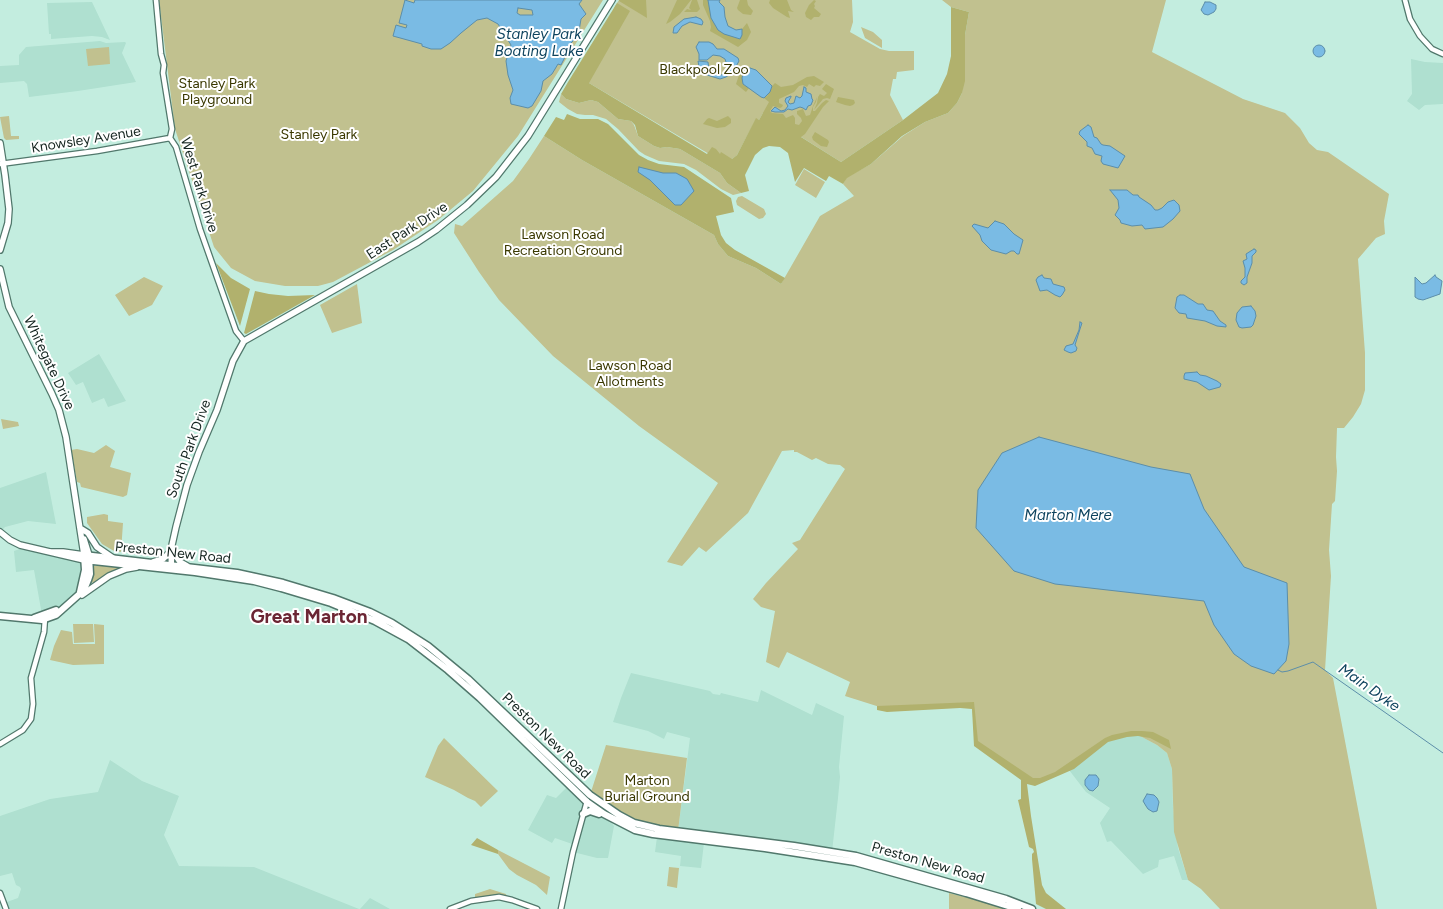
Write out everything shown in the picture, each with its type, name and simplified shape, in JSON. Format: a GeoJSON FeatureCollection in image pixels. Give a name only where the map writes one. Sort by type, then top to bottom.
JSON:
{"type":"FeatureCollection","features":[{"type":"Feature","properties":{"kind":"highway","name":"Preston New Road"},"geometry":{"type":"LineString","coordinates":[[87,558],[113,558],[153,562],[282,588],[331,603],[389,628],[408,639],[448,670],[588,798],[617,821],[644,832],[855,862],[1018,909]]}},
{"type":"Feature","properties":{"kind":"highway","name":"Preston New Road"},"geometry":{"type":"LineString","coordinates":[[87,558],[139,566],[187,566],[238,573],[282,583],[333,598],[370,612],[423,642],[462,673],[569,777],[588,798],[639,825],[856,856],[1006,899],[1032,909]]}},
{"type":"Feature","properties":{"kind":"highway"},"geometry":{"type":"LineString","coordinates":[[0,616],[31,619],[56,615],[84,590],[88,580],[87,558]]}},
{"type":"Feature","properties":{"kind":"highway"},"geometry":{"type":"LineString","coordinates":[[584,814],[592,811],[622,826],[644,832]]}},
{"type":"Feature","properties":{"kind":"main road","name":"East Park Drive"},"geometry":{"type":"LineString","coordinates":[[244,341],[418,242],[468,205],[496,177],[528,136],[612,0]]}},
{"type":"Feature","properties":{"kind":"main road"},"geometry":{"type":"LineString","coordinates":[[0,143],[9,216],[0,250]]}},
{"type":"Feature","properties":{"kind":"main road","name":"Whitegate Drive"},"geometry":{"type":"LineString","coordinates":[[0,269],[10,308],[42,371],[62,421],[80,528],[87,558]]}},
{"type":"Feature","properties":{"kind":"main road","name":"South Park Drive"},"geometry":{"type":"LineString","coordinates":[[171,567],[179,512],[189,480],[217,410],[233,361],[244,341]]}},
{"type":"Feature","properties":{"kind":"main road"},"geometry":{"type":"LineString","coordinates":[[80,528],[88,534],[97,547],[113,558]]}},
{"type":"Feature","properties":{"kind":"main road"},"geometry":{"type":"LineString","coordinates":[[0,532],[15,543],[29,548],[87,558]]}},
{"type":"Feature","properties":{"kind":"main road"},"geometry":{"type":"LineString","coordinates":[[153,562],[163,559],[172,550],[180,562],[187,566]]}},
{"type":"Feature","properties":{"kind":"main road","name":"Preston New Road"},"geometry":{"type":"LineString","coordinates":[[74,599],[104,578],[116,572],[139,566]]}},
{"type":"Feature","properties":{"kind":"street","name":"West Park Drive"},"geometry":{"type":"LineString","coordinates":[[156,0],[161,54],[164,65],[163,73],[172,129],[170,138],[176,147],[200,229],[236,331],[244,341]]}},
{"type":"Feature","properties":{"kind":"street"},"geometry":{"type":"LineString","coordinates":[[1405,0],[1410,19],[1420,36],[1432,49],[1443,54]]}},
{"type":"Feature","properties":{"kind":"street","name":"Knowsley Avenue"},"geometry":{"type":"LineString","coordinates":[[2,164],[98,151],[170,138]]}},
{"type":"Feature","properties":{"kind":"street"},"geometry":{"type":"LineString","coordinates":[[0,744],[23,730],[31,719],[33,704],[31,678],[44,632],[44,617]]}},
{"type":"Feature","properties":{"kind":"street"},"geometry":{"type":"LineString","coordinates":[[561,909],[588,798]]}},
{"type":"Feature","properties":{"kind":"street"},"geometry":{"type":"LineString","coordinates":[[0,893],[6,909]]}},
{"type":"Feature","properties":{"kind":"street"},"geometry":{"type":"LineString","coordinates":[[450,909],[471,901],[500,897],[537,909]]}},
{"type":"Feature","properties":{"kind":"shaded area"},"geometry":{"type":"Polygon","coordinates":[[[646,0],[647,18],[619,1],[646,0]]]}},
{"type":"Feature","properties":{"kind":"shaded area"},"geometry":{"type":"Polygon","coordinates":[[[677,0],[691,0],[680,14],[666,24],[677,0]]]}},
{"type":"Feature","properties":{"kind":"shaded area"},"geometry":{"type":"Polygon","coordinates":[[[692,0],[697,0],[700,9],[697,12],[684,12],[687,9],[691,10],[689,8],[692,0]]]}},
{"type":"Feature","properties":{"kind":"shaded area"},"geometry":{"type":"Polygon","coordinates":[[[703,0],[708,0],[711,18],[742,35],[742,29],[747,23],[751,32],[747,40],[738,47],[710,31],[710,21],[703,5],[703,0]]]}},
{"type":"Feature","properties":{"kind":"shaded area"},"geometry":{"type":"Polygon","coordinates":[[[740,0],[747,0],[748,5],[753,11],[751,15],[743,14],[738,10],[740,0]]]}},
{"type":"Feature","properties":{"kind":"shaded area"},"geometry":{"type":"Polygon","coordinates":[[[770,0],[787,0],[791,10],[794,12],[788,11],[790,18],[773,8],[769,3],[770,0]]]}},
{"type":"Feature","properties":{"kind":"shaded area"},"geometry":{"type":"Polygon","coordinates":[[[814,0],[816,1],[814,8],[821,14],[819,17],[814,17],[811,20],[806,17],[805,13],[814,0]]]}},
{"type":"Feature","properties":{"kind":"shaded area"},"geometry":{"type":"Polygon","coordinates":[[[92,2],[110,40],[92,36],[51,39],[47,3],[92,2]]]}},
{"type":"Feature","properties":{"kind":"shaded area"},"geometry":{"type":"Polygon","coordinates":[[[617,3],[630,11],[589,83],[707,154],[712,147],[720,154],[721,152],[732,159],[737,155],[756,118],[759,120],[769,102],[764,98],[770,92],[772,86],[775,83],[781,87],[793,85],[807,77],[814,76],[824,82],[820,86],[816,85],[814,87],[809,84],[807,87],[799,86],[794,92],[779,99],[779,103],[783,105],[782,107],[773,106],[770,111],[783,114],[786,118],[793,115],[795,124],[799,125],[802,121],[797,111],[803,109],[806,116],[810,115],[817,97],[813,111],[826,100],[829,101],[801,137],[841,162],[903,120],[938,93],[947,74],[951,56],[951,7],[969,12],[965,35],[965,81],[957,103],[948,113],[925,122],[902,136],[871,164],[847,178],[843,184],[829,176],[826,181],[804,168],[795,182],[788,153],[780,147],[769,146],[763,148],[755,155],[745,175],[749,191],[741,193],[727,183],[720,173],[680,149],[660,148],[638,136],[635,125],[631,121],[618,119],[598,102],[591,100],[579,103],[566,99],[561,94],[617,3]]]}},
{"type":"Feature","properties":{"kind":"shaded area"},"geometry":{"type":"Polygon","coordinates":[[[100,41],[106,43],[126,43],[122,53],[136,82],[29,97],[27,84],[24,81],[0,83],[0,66],[19,65],[19,55],[26,47],[100,41]]]}},
{"type":"Feature","properties":{"kind":"shaded area"},"geometry":{"type":"Polygon","coordinates":[[[1411,59],[1443,63],[1443,104],[1425,105],[1419,110],[1407,101],[1412,94],[1411,59]]]}},
{"type":"Feature","properties":{"kind":"shaded area"},"geometry":{"type":"Polygon","coordinates":[[[740,72],[743,75],[743,84],[749,88],[746,92],[736,84],[740,72]]]}},
{"type":"Feature","properties":{"kind":"shaded area"},"geometry":{"type":"Polygon","coordinates":[[[826,84],[834,89],[830,99],[823,99],[814,110],[820,94],[824,96],[827,93],[822,89],[826,84]]]}},
{"type":"Feature","properties":{"kind":"shaded area"},"geometry":{"type":"Polygon","coordinates":[[[838,97],[854,100],[855,103],[850,106],[836,102],[838,97]]]}},
{"type":"Feature","properties":{"kind":"shaded area"},"geometry":{"type":"Polygon","coordinates":[[[567,114],[580,119],[598,119],[608,124],[639,155],[659,164],[684,167],[731,198],[734,212],[716,216],[721,235],[726,243],[735,250],[785,278],[781,284],[756,268],[728,256],[718,244],[714,235],[582,160],[544,136],[556,117],[564,120],[567,114]]]}},
{"type":"Feature","properties":{"kind":"shaded area"},"geometry":{"type":"Polygon","coordinates":[[[728,116],[731,119],[731,123],[725,127],[717,128],[703,124],[709,118],[717,121],[728,116]]]}},
{"type":"Feature","properties":{"kind":"shaded area"},"geometry":{"type":"Polygon","coordinates":[[[815,132],[828,140],[827,147],[821,146],[813,140],[812,137],[815,132]]]}},
{"type":"Feature","properties":{"kind":"shaded area"},"geometry":{"type":"Polygon","coordinates":[[[216,263],[231,278],[250,289],[240,326],[216,263]]]}},
{"type":"Feature","properties":{"kind":"shaded area"},"geometry":{"type":"Polygon","coordinates":[[[255,291],[288,296],[315,295],[246,334],[244,333],[255,291]]]}},
{"type":"Feature","properties":{"kind":"shaded area"},"geometry":{"type":"Polygon","coordinates":[[[99,354],[126,401],[108,407],[104,398],[92,403],[83,382],[76,385],[68,373],[99,354]]]}},
{"type":"Feature","properties":{"kind":"shaded area"},"geometry":{"type":"Polygon","coordinates":[[[46,472],[56,524],[28,521],[5,527],[0,532],[0,488],[46,472]]]}},
{"type":"Feature","properties":{"kind":"shaded area"},"geometry":{"type":"Polygon","coordinates":[[[25,547],[84,560],[84,572],[74,598],[60,608],[42,615],[34,570],[16,572],[14,551],[25,547]]]}},
{"type":"Feature","properties":{"kind":"shaded area"},"geometry":{"type":"Polygon","coordinates":[[[631,673],[710,691],[713,694],[720,695],[721,693],[758,702],[761,690],[812,715],[816,703],[844,716],[832,852],[678,831],[690,738],[667,732],[664,739],[648,731],[613,722],[631,673]]]}},
{"type":"Feature","properties":{"kind":"shaded area"},"geometry":{"type":"Polygon","coordinates":[[[974,702],[978,741],[1033,778],[1040,778],[1055,772],[1112,735],[1142,731],[1153,732],[1169,740],[1171,749],[1150,738],[1138,736],[1108,742],[1074,769],[1035,786],[1027,784],[1042,885],[1046,893],[1066,909],[1046,909],[1036,904],[1032,859],[1034,852],[1029,847],[1018,800],[1021,799],[1021,780],[974,746],[972,709],[887,712],[877,710],[877,706],[974,702]]]}},
{"type":"Feature","properties":{"kind":"shaded area"},"geometry":{"type":"Polygon","coordinates":[[[1124,736],[1140,736],[1167,753],[1172,769],[1173,809],[1178,848],[1188,880],[1182,880],[1174,856],[1159,860],[1158,867],[1143,874],[1111,841],[1107,842],[1100,823],[1110,808],[1086,792],[1069,770],[1107,741],[1124,736]]]}},
{"type":"Feature","properties":{"kind":"shaded area"},"geometry":{"type":"Polygon","coordinates":[[[110,760],[142,781],[179,796],[164,835],[179,866],[254,867],[359,909],[6,909],[4,903],[18,898],[21,889],[16,885],[12,873],[0,876],[0,816],[50,799],[98,792],[110,760]]]}},
{"type":"Feature","properties":{"kind":"shaded area"},"geometry":{"type":"Polygon","coordinates":[[[569,785],[604,814],[614,826],[608,858],[597,858],[573,852],[575,845],[555,838],[552,843],[528,830],[547,795],[556,798],[569,785]]]}},
{"type":"Feature","properties":{"kind":"shaded area"},"geometry":{"type":"Polygon","coordinates":[[[657,837],[704,843],[701,868],[680,866],[681,856],[655,852],[657,837]]]}},
{"type":"Feature","properties":{"kind":"shaded area"},"geometry":{"type":"Polygon","coordinates":[[[477,838],[498,850],[498,854],[471,845],[477,838]]]}},
{"type":"Feature","properties":{"kind":"shaded area"},"geometry":{"type":"Polygon","coordinates":[[[370,898],[390,909],[360,909],[370,898]]]}},
{"type":"Feature","properties":{"kind":"green space","name":"Stanley Park"},"geometry":{"type":"Polygon","coordinates":[[[159,0],[603,0],[518,136],[473,191],[438,220],[393,250],[333,282],[318,286],[285,286],[255,281],[231,268],[214,247],[175,129],[159,0]]]}},
{"type":"Feature","properties":{"kind":"green space","name":"Blackpool Zoo"},"geometry":{"type":"Polygon","coordinates":[[[619,0],[852,0],[853,22],[850,32],[880,49],[914,51],[914,70],[897,72],[896,79],[893,79],[890,95],[903,120],[841,162],[763,113],[759,120],[756,119],[737,155],[726,164],[589,83],[585,83],[619,0]]]}},
{"type":"Feature","properties":{"kind":"green space"},"geometry":{"type":"Polygon","coordinates":[[[942,0],[1166,0],[1152,52],[1243,99],[1285,113],[1300,128],[1309,143],[1317,150],[1328,152],[1389,194],[1384,221],[1385,234],[1376,238],[1358,259],[1365,353],[1365,390],[1361,404],[1353,417],[1344,428],[1337,428],[1337,471],[1335,501],[1332,504],[1329,550],[1331,576],[1325,670],[1333,678],[1377,909],[1220,909],[1201,889],[1188,880],[1174,832],[1172,769],[1167,753],[1140,736],[1124,736],[1107,741],[1073,768],[1033,782],[975,744],[972,704],[883,708],[845,696],[850,682],[787,652],[779,668],[766,662],[775,611],[761,607],[753,599],[798,549],[792,543],[800,540],[845,469],[840,465],[828,464],[816,458],[812,460],[794,452],[794,450],[782,451],[748,513],[706,552],[699,547],[682,566],[667,562],[718,483],[639,426],[553,356],[499,300],[454,233],[455,224],[462,226],[513,181],[544,136],[582,160],[714,235],[718,244],[728,256],[756,268],[781,284],[820,216],[854,196],[843,184],[847,177],[871,164],[903,136],[925,122],[948,113],[957,103],[962,93],[965,35],[969,12],[951,7],[942,0]]]}},
{"type":"Feature","properties":{"kind":"green space"},"geometry":{"type":"Polygon","coordinates":[[[861,27],[873,32],[882,40],[882,48],[865,38],[861,27]]]}},
{"type":"Feature","properties":{"kind":"green space"},"geometry":{"type":"Polygon","coordinates":[[[109,47],[110,64],[88,66],[86,49],[109,47]]]}},
{"type":"Feature","properties":{"kind":"green space"},"geometry":{"type":"Polygon","coordinates":[[[561,94],[566,99],[579,103],[591,100],[598,102],[618,119],[631,121],[638,136],[660,148],[680,149],[720,173],[727,183],[741,193],[733,195],[721,189],[696,170],[684,164],[659,161],[645,155],[606,119],[593,115],[577,114],[568,109],[559,102],[561,94]]]}},
{"type":"Feature","properties":{"kind":"green space"},"geometry":{"type":"Polygon","coordinates":[[[9,116],[11,136],[19,136],[19,139],[6,140],[4,138],[0,117],[9,116]]]}},
{"type":"Feature","properties":{"kind":"green space"},"geometry":{"type":"Polygon","coordinates":[[[804,169],[825,182],[816,198],[795,185],[804,169]]]}},
{"type":"Feature","properties":{"kind":"green space"},"geometry":{"type":"Polygon","coordinates":[[[742,196],[764,209],[766,214],[763,218],[759,219],[737,205],[738,197],[742,196]]]}},
{"type":"Feature","properties":{"kind":"green space"},"geometry":{"type":"Polygon","coordinates":[[[144,277],[163,286],[152,305],[129,316],[115,295],[144,277]]]}},
{"type":"Feature","properties":{"kind":"green space"},"geometry":{"type":"Polygon","coordinates":[[[357,284],[362,323],[332,333],[320,305],[357,284]]]}},
{"type":"Feature","properties":{"kind":"green space"},"geometry":{"type":"Polygon","coordinates":[[[1,419],[18,422],[19,426],[3,429],[1,419]]]}},
{"type":"Feature","properties":{"kind":"green space"},"geometry":{"type":"Polygon","coordinates":[[[106,445],[115,451],[110,467],[131,473],[127,495],[123,497],[81,487],[80,483],[77,482],[71,450],[77,449],[94,453],[106,445]]]}},
{"type":"Feature","properties":{"kind":"green space"},"geometry":{"type":"Polygon","coordinates":[[[108,515],[108,521],[123,523],[121,552],[114,551],[102,544],[87,523],[87,517],[108,515]]]}},
{"type":"Feature","properties":{"kind":"green space"},"geometry":{"type":"Polygon","coordinates":[[[98,564],[124,567],[93,583],[90,580],[91,565],[97,566],[98,564]]]}},
{"type":"Feature","properties":{"kind":"green space"},"geometry":{"type":"Polygon","coordinates":[[[73,624],[93,624],[94,642],[74,643],[73,624]]]}},
{"type":"Feature","properties":{"kind":"green space"},"geometry":{"type":"Polygon","coordinates":[[[94,624],[104,625],[104,664],[73,665],[50,660],[61,630],[72,632],[73,644],[95,644],[94,624]]]}},
{"type":"Feature","properties":{"kind":"green space"},"geometry":{"type":"Polygon","coordinates":[[[444,738],[498,791],[481,807],[475,801],[425,777],[438,746],[444,738]]]}},
{"type":"Feature","properties":{"kind":"green space","name":"Marton Burial Ground"},"geometry":{"type":"Polygon","coordinates":[[[606,745],[687,758],[678,831],[639,825],[590,795],[606,745]]]}},
{"type":"Feature","properties":{"kind":"green space"},"geometry":{"type":"Polygon","coordinates":[[[498,850],[550,877],[547,895],[536,885],[509,869],[498,854],[498,850]]]}},
{"type":"Feature","properties":{"kind":"green space"},"geometry":{"type":"Polygon","coordinates":[[[669,867],[679,868],[677,888],[667,886],[669,867]]]}},
{"type":"Feature","properties":{"kind":"green space"},"geometry":{"type":"Polygon","coordinates":[[[490,889],[506,894],[507,897],[475,898],[475,894],[490,889]]]}},
{"type":"Feature","properties":{"kind":"green space"},"geometry":{"type":"Polygon","coordinates":[[[949,893],[985,902],[1007,909],[949,909],[949,893]]]}},
{"type":"Feature","properties":{"kind":"water","name":"Stanley Park Boating Lake"},"geometry":{"type":"Polygon","coordinates":[[[405,0],[414,3],[415,0],[582,0],[579,4],[586,14],[581,19],[580,34],[567,47],[566,55],[561,65],[558,64],[552,74],[543,81],[541,91],[532,106],[528,108],[511,104],[510,98],[513,90],[506,61],[511,45],[498,24],[487,18],[477,20],[441,49],[431,49],[422,46],[422,44],[393,36],[396,25],[406,28],[407,25],[399,23],[405,0]],[[518,8],[517,13],[520,15],[533,15],[532,10],[518,8]]]}},
{"type":"Feature","properties":{"kind":"water"},"geometry":{"type":"Polygon","coordinates":[[[708,0],[720,0],[719,2],[724,7],[728,26],[736,30],[742,29],[740,39],[718,30],[711,18],[708,0]]]}},
{"type":"Feature","properties":{"kind":"water"},"geometry":{"type":"Polygon","coordinates":[[[1205,2],[1216,5],[1214,12],[1208,15],[1204,14],[1201,10],[1205,2]]]}},
{"type":"Feature","properties":{"kind":"water"},"geometry":{"type":"Polygon","coordinates":[[[696,17],[701,19],[702,25],[690,22],[682,26],[677,33],[673,33],[674,27],[684,19],[696,17]]]}},
{"type":"Feature","properties":{"kind":"water"},"geometry":{"type":"Polygon","coordinates":[[[699,42],[709,42],[717,49],[724,49],[738,58],[739,61],[733,72],[720,79],[702,72],[698,61],[708,62],[709,70],[721,75],[727,73],[727,65],[725,59],[720,56],[713,55],[707,60],[699,60],[696,47],[699,42]]]}},
{"type":"Feature","properties":{"kind":"water"},"geometry":{"type":"Polygon","coordinates":[[[1319,45],[1325,51],[1319,57],[1313,51],[1319,45]]]}},
{"type":"Feature","properties":{"kind":"water"},"geometry":{"type":"Polygon","coordinates":[[[750,68],[756,70],[772,86],[770,92],[764,98],[743,84],[743,74],[750,68]]]}},
{"type":"Feature","properties":{"kind":"water"},"geometry":{"type":"Polygon","coordinates":[[[804,87],[806,92],[811,94],[813,100],[806,110],[800,107],[792,110],[788,109],[784,112],[771,111],[775,107],[781,111],[785,110],[788,106],[785,101],[786,98],[791,96],[788,102],[790,104],[794,103],[796,96],[800,98],[802,96],[804,87]]]}},
{"type":"Feature","properties":{"kind":"water"},"geometry":{"type":"Polygon","coordinates":[[[1088,125],[1091,127],[1094,137],[1101,144],[1110,146],[1125,156],[1118,168],[1103,164],[1101,161],[1102,156],[1095,154],[1092,148],[1087,146],[1087,142],[1079,134],[1088,125]]]}},
{"type":"Feature","properties":{"kind":"water"},"geometry":{"type":"Polygon","coordinates":[[[639,167],[663,173],[676,173],[687,179],[694,191],[681,205],[675,205],[650,180],[638,172],[639,167]]]}},
{"type":"Feature","properties":{"kind":"water"},"geometry":{"type":"Polygon","coordinates":[[[1110,190],[1127,190],[1133,195],[1138,195],[1155,210],[1174,200],[1179,205],[1180,211],[1163,227],[1145,229],[1142,225],[1132,226],[1121,223],[1115,215],[1119,208],[1118,200],[1110,190]]]}},
{"type":"Feature","properties":{"kind":"water"},"geometry":{"type":"Polygon","coordinates":[[[995,221],[1004,224],[1023,240],[1019,254],[1014,251],[1006,254],[991,250],[972,226],[974,224],[988,228],[995,221]]]}},
{"type":"Feature","properties":{"kind":"water"},"geometry":{"type":"Polygon","coordinates":[[[1254,249],[1256,252],[1252,256],[1247,283],[1244,285],[1241,283],[1245,277],[1243,261],[1247,259],[1246,254],[1254,249]]]}},
{"type":"Feature","properties":{"kind":"water"},"geometry":{"type":"Polygon","coordinates":[[[1042,275],[1044,278],[1051,279],[1053,284],[1064,287],[1065,290],[1060,297],[1047,290],[1040,291],[1036,280],[1042,275]]]}},
{"type":"Feature","properties":{"kind":"water"},"geometry":{"type":"Polygon","coordinates":[[[1435,275],[1442,281],[1440,294],[1423,300],[1415,297],[1415,277],[1422,284],[1435,275]]]}},
{"type":"Feature","properties":{"kind":"water"},"geometry":{"type":"Polygon","coordinates":[[[1184,295],[1198,304],[1203,304],[1207,310],[1213,311],[1226,327],[1187,318],[1186,314],[1179,313],[1175,308],[1177,297],[1184,295]]]}},
{"type":"Feature","properties":{"kind":"water"},"geometry":{"type":"Polygon","coordinates":[[[1251,306],[1256,316],[1253,325],[1251,327],[1239,327],[1236,320],[1237,313],[1242,307],[1251,306]]]}},
{"type":"Feature","properties":{"kind":"water"},"geometry":{"type":"Polygon","coordinates":[[[1080,322],[1082,323],[1075,345],[1076,351],[1068,352],[1064,350],[1066,346],[1073,344],[1080,322]]]}},
{"type":"Feature","properties":{"kind":"water"},"geometry":{"type":"Polygon","coordinates":[[[1197,372],[1200,375],[1217,381],[1221,384],[1220,387],[1209,390],[1197,382],[1184,379],[1185,373],[1197,372]]]}},
{"type":"Feature","properties":{"kind":"water","name":"Marton Mere"},"geometry":{"type":"Polygon","coordinates":[[[1039,437],[1151,467],[1190,474],[1204,509],[1244,567],[1287,583],[1289,644],[1286,661],[1274,674],[1251,666],[1234,654],[1214,625],[1204,601],[1055,584],[1014,571],[976,528],[978,490],[1002,453],[1039,437]]]}},
{"type":"Feature","properties":{"kind":"water"},"geometry":{"type":"Polygon","coordinates":[[[1089,775],[1096,775],[1099,779],[1098,786],[1093,791],[1089,790],[1085,785],[1085,780],[1089,775]]]}},
{"type":"Feature","properties":{"kind":"water"},"geometry":{"type":"Polygon","coordinates":[[[1147,794],[1154,795],[1157,798],[1159,802],[1157,811],[1153,812],[1148,809],[1143,801],[1147,794]]]}},
{"type":"Feature","properties":{"kind":"waterway","name":"Main Dyke"},"geometry":{"type":"LineString","coordinates":[[1278,670],[1282,672],[1288,671],[1313,662],[1443,753]]}},
{"type":"Feature","properties":{"kind":"district","name":"Great Marton"},"geometry":{"type":"Point","coordinates":[309,617]}},
{"type":"Feature","properties":{"kind":"park label","name":"Stanley Park Playground"},"geometry":{"type":"Point","coordinates":[217,92]}},
{"type":"Feature","properties":{"kind":"park label","name":"Lawson Road Recreation Ground"},"geometry":{"type":"Point","coordinates":[563,244]}},
{"type":"Feature","properties":{"kind":"park label","name":"Lawson Road Allotments"},"geometry":{"type":"Point","coordinates":[630,374]}}]}
